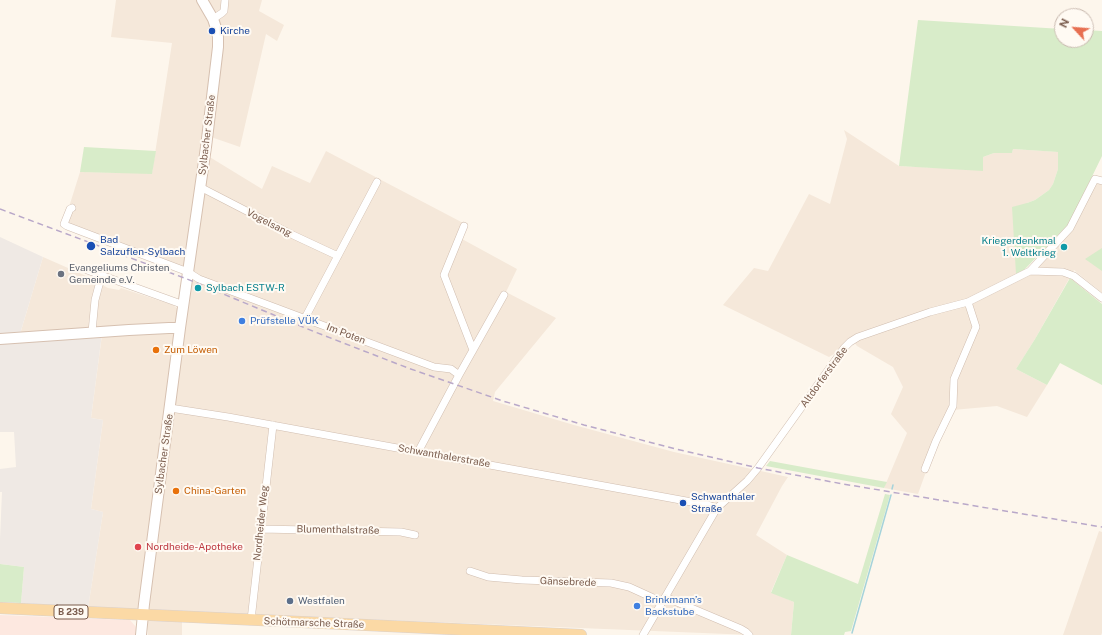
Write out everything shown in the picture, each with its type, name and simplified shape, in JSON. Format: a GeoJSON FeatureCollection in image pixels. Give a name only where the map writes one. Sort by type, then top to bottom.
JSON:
{"type":"FeatureCollection","features":[{"type":"Feature","properties":{"kind":"main road","name":"Sylbacher Straße"},"geometry":{"type":"LineString","coordinates":[[141,635],[142,615],[218,47],[217,33],[213,19],[202,0]]}},
{"type":"Feature","properties":{"kind":"main road"},"geometry":{"type":"LineString","coordinates":[[0,340],[92,332],[180,328]]}},
{"type":"Feature","properties":{"kind":"main road","name":"B 239"},"geometry":{"type":"LineString","coordinates":[[0,608],[142,615]]}},
{"type":"Feature","properties":{"kind":"main road","name":"Schötmarsche Straße"},"geometry":{"type":"LineString","coordinates":[[142,615],[581,635]]}},
{"type":"Feature","properties":{"kind":"street"},"geometry":{"type":"LineString","coordinates":[[213,19],[224,10],[225,0]]}},
{"type":"Feature","properties":{"kind":"street"},"geometry":{"type":"LineString","coordinates":[[1030,272],[1070,228],[1099,180]]}},
{"type":"Feature","properties":{"kind":"street"},"geometry":{"type":"LineString","coordinates":[[304,318],[377,182]]}},
{"type":"Feature","properties":{"kind":"street","name":"Vogelsang"},"geometry":{"type":"LineString","coordinates":[[200,187],[293,235],[338,256]]}},
{"type":"Feature","properties":{"kind":"street"},"geometry":{"type":"LineString","coordinates":[[72,208],[70,209],[64,224],[67,226],[188,272]]}},
{"type":"Feature","properties":{"kind":"street"},"geometry":{"type":"LineString","coordinates":[[464,226],[444,275],[473,350]]}},
{"type":"Feature","properties":{"kind":"street"},"geometry":{"type":"LineString","coordinates":[[87,270],[184,305]]}},
{"type":"Feature","properties":{"kind":"street","name":"Im Poten"},"geometry":{"type":"LineString","coordinates":[[188,272],[199,279],[434,367],[451,369],[459,375]]}},
{"type":"Feature","properties":{"kind":"street","name":"Altdorferstraße"},"geometry":{"type":"LineString","coordinates":[[643,635],[717,508],[755,472],[844,348],[850,342],[858,337],[930,312],[968,302],[1030,272],[1063,272],[1074,276],[1102,298]]}},
{"type":"Feature","properties":{"kind":"street"},"geometry":{"type":"LineString","coordinates":[[92,332],[95,300],[103,277]]}},
{"type":"Feature","properties":{"kind":"street"},"geometry":{"type":"LineString","coordinates":[[418,452],[504,295]]}},
{"type":"Feature","properties":{"kind":"street"},"geometry":{"type":"LineString","coordinates":[[925,469],[936,441],[953,406],[954,378],[976,326],[968,302]]}},
{"type":"Feature","properties":{"kind":"street","name":"Schwanthalerstraße"},"geometry":{"type":"LineString","coordinates":[[170,408],[708,504],[717,508]]}},
{"type":"Feature","properties":{"kind":"street","name":"Nordheider Weg"},"geometry":{"type":"LineString","coordinates":[[251,620],[272,425]]}},
{"type":"Feature","properties":{"kind":"street","name":"Blumenthalstraße"},"geometry":{"type":"LineString","coordinates":[[261,529],[401,532],[415,535]]}},
{"type":"Feature","properties":{"kind":"street","name":"Gänsebrede"},"geometry":{"type":"LineString","coordinates":[[470,571],[488,577],[522,580],[611,583],[629,587],[741,629],[749,635]]}},
{"type":"Feature","properties":{"kind":"shaded area"},"geometry":{"type":"Polygon","coordinates":[[[116,0],[262,0],[259,11],[284,25],[277,41],[266,34],[240,147],[211,137],[208,156],[262,189],[272,166],[310,183],[326,151],[467,225],[462,239],[517,269],[506,292],[556,318],[495,392],[493,401],[674,452],[788,477],[756,535],[787,555],[771,592],[794,602],[791,635],[752,635],[88,608],[103,512],[91,509],[103,420],[91,418],[103,327],[20,334],[43,257],[84,275],[108,288],[119,290],[121,288],[173,305],[178,309],[184,268],[67,223],[69,207],[80,172],[152,173],[172,43],[111,37],[116,0]]]}},
{"type":"Feature","properties":{"kind":"shaded area"},"geometry":{"type":"Polygon","coordinates":[[[844,130],[899,166],[983,170],[983,157],[994,153],[1012,153],[1013,149],[1059,152],[1058,169],[1053,184],[1049,190],[1035,200],[1027,203],[1016,274],[1018,281],[1031,275],[1072,230],[1097,183],[1102,184],[1102,293],[1074,270],[1035,339],[1016,369],[1047,385],[1027,417],[997,406],[953,410],[937,441],[918,494],[884,488],[907,433],[891,414],[903,387],[893,367],[857,346],[854,342],[829,357],[723,305],[754,268],[768,271],[809,194],[830,204],[847,139],[844,130]]]}},
{"type":"Feature","properties":{"kind":"shaded area"},"geometry":{"type":"Polygon","coordinates":[[[0,237],[43,257],[20,334],[103,326],[91,418],[103,420],[91,509],[103,512],[88,608],[21,603],[24,567],[0,564],[2,492],[0,492],[0,469],[16,467],[14,432],[0,432],[0,237]]]}},
{"type":"Feature","properties":{"kind":"shaded area"},"geometry":{"type":"Polygon","coordinates":[[[1099,531],[1102,532],[1102,633],[1101,635],[1063,635],[1099,531]]]}},
{"type":"Feature","properties":{"kind":"shaded area"},"geometry":{"type":"Polygon","coordinates":[[[0,615],[130,620],[136,627],[135,635],[0,635],[0,615]]]}},
{"type":"Feature","properties":{"kind":"shaded area"},"geometry":{"type":"Polygon","coordinates":[[[148,620],[182,620],[182,635],[148,635],[148,620]]]}},
{"type":"Feature","properties":{"kind":"green space"},"geometry":{"type":"Polygon","coordinates":[[[918,20],[1054,28],[1054,48],[1094,48],[1094,30],[1102,31],[1102,156],[1069,224],[1024,270],[1016,274],[1012,207],[1035,200],[1049,190],[1053,184],[1058,169],[1058,152],[1013,149],[1012,153],[994,153],[983,157],[983,171],[899,166],[918,20]]]}},
{"type":"Feature","properties":{"kind":"green space"},"geometry":{"type":"Polygon","coordinates":[[[84,147],[156,151],[152,174],[80,172],[84,147]]]}},
{"type":"Feature","properties":{"kind":"green space"},"geometry":{"type":"Polygon","coordinates":[[[1102,248],[1102,271],[1085,259],[1102,248]]]}},
{"type":"Feature","properties":{"kind":"green space"},"geometry":{"type":"Polygon","coordinates":[[[1070,278],[1102,304],[1102,385],[1060,363],[1047,385],[1016,369],[1070,278]]]}},
{"type":"Feature","properties":{"kind":"green space"},"geometry":{"type":"Polygon","coordinates":[[[770,461],[887,482],[884,488],[766,466],[770,461]]]}},
{"type":"Feature","properties":{"kind":"green space"},"geometry":{"type":"Polygon","coordinates":[[[885,494],[890,495],[851,631],[845,632],[844,635],[791,635],[794,602],[771,593],[787,555],[858,584],[885,494]]]}},
{"type":"Feature","properties":{"kind":"green space"},"geometry":{"type":"Polygon","coordinates":[[[0,564],[24,567],[21,603],[0,602],[0,564]]]}},
{"type":"Feature","properties":{"kind":"waterway"},"geometry":{"type":"LineString","coordinates":[[892,489],[893,485]]}},
{"type":"Feature","properties":{"kind":"waterway"},"geometry":{"type":"LineString","coordinates":[[852,633],[891,495]]}},
{"type":"Feature","properties":{"kind":"railway"},"geometry":{"type":"LineString","coordinates":[[0,209],[187,279],[315,332],[408,368],[503,401],[584,425],[676,449],[758,468],[843,484],[1102,527]]}},
{"type":"Feature","properties":{"kind":"place","name":"Kirche"},"geometry":{"type":"Point","coordinates":[212,31]}},
{"type":"Feature","properties":{"kind":"place","name":"Bad Salzuflen-Sylbach"},"geometry":{"type":"Point","coordinates":[91,246]}},
{"type":"Feature","properties":{"kind":"place","name":"Kriegerdenkmal 1. Weltkrieg"},"geometry":{"type":"Point","coordinates":[1064,247]}},
{"type":"Feature","properties":{"kind":"place","name":"Evangeliums Christen Gemeinde e.V."},"geometry":{"type":"Point","coordinates":[61,274]}},
{"type":"Feature","properties":{"kind":"place","name":"Sylbach ESTW-R"},"geometry":{"type":"Point","coordinates":[198,288]}},
{"type":"Feature","properties":{"kind":"place","name":"Prüfstelle VÜK"},"geometry":{"type":"Point","coordinates":[242,321]}},
{"type":"Feature","properties":{"kind":"place","name":"Zum Löwen"},"geometry":{"type":"Point","coordinates":[156,350]}},
{"type":"Feature","properties":{"kind":"place","name":"China-Garten"},"geometry":{"type":"Point","coordinates":[176,491]}},
{"type":"Feature","properties":{"kind":"place","name":"Schwanthaler Straße"},"geometry":{"type":"Point","coordinates":[683,503]}},
{"type":"Feature","properties":{"kind":"place","name":"Nordheide-Apotheke"},"geometry":{"type":"Point","coordinates":[138,547]}},
{"type":"Feature","properties":{"kind":"place","name":"Westfalen"},"geometry":{"type":"Point","coordinates":[290,601]}},
{"type":"Feature","properties":{"kind":"place","name":"Brinkmann’s Backstube"},"geometry":{"type":"Point","coordinates":[637,606]}}]}
